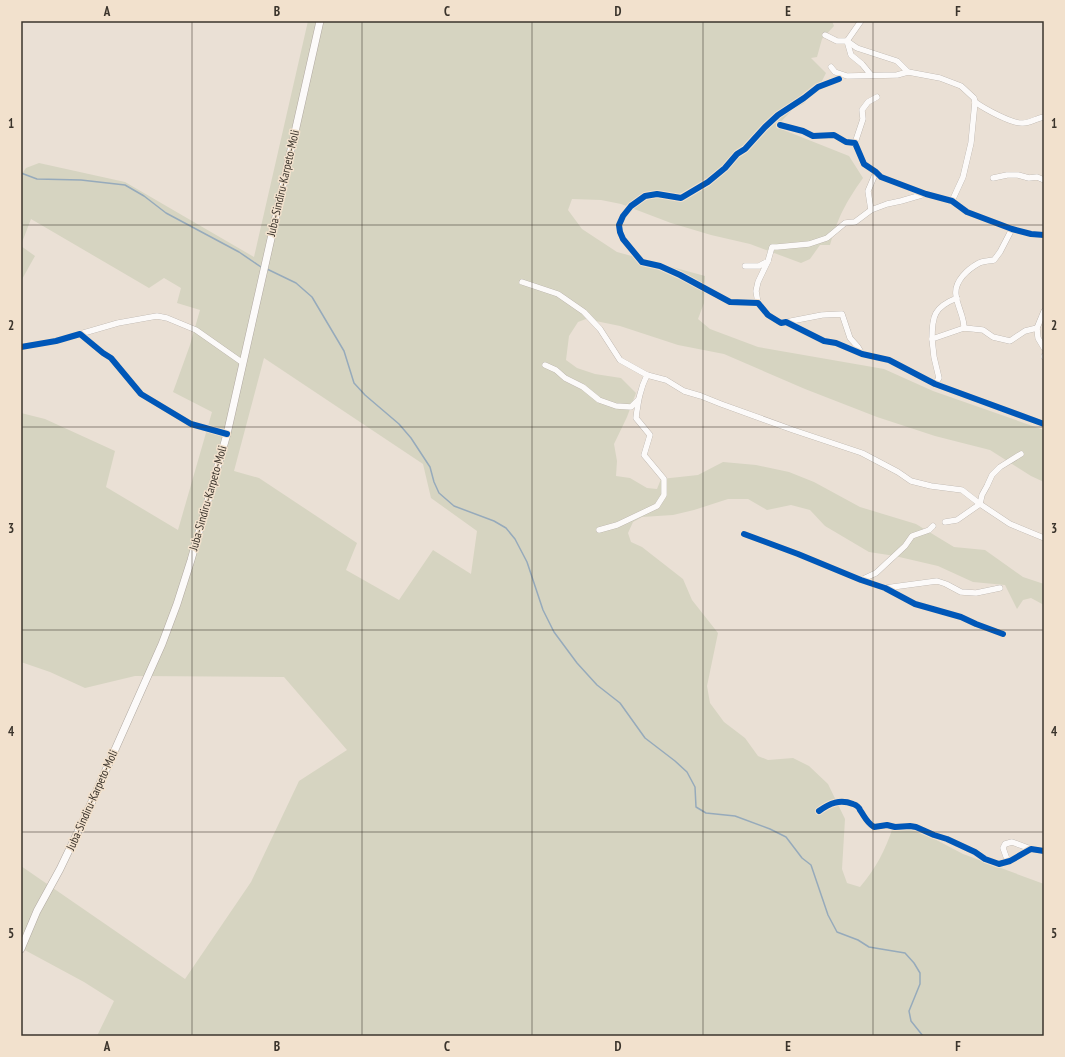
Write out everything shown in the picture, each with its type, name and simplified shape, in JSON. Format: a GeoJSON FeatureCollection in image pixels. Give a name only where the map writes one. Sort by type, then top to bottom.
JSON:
{"type":"FeatureCollection","features":[{"type":"Feature","properties":{"kind":"main road","name":"Juba-Sindiru-Karpeto-Moli"},"geometry":{"type":"LineString","coordinates":[[21,949],[37,911],[60,869],[85,817],[168,629],[191,560],[227,434],[320,21]]}},
{"type":"Feature","properties":{"kind":"street"},"geometry":{"type":"LineString","coordinates":[[847,41],[861,21]]}},
{"type":"Feature","properties":{"kind":"street"},"geometry":{"type":"LineString","coordinates":[[825,35],[837,41],[847,41],[857,48],[897,61],[908,72]]}},
{"type":"Feature","properties":{"kind":"street"},"geometry":{"type":"LineString","coordinates":[[847,41],[852,55],[871,75]]}},
{"type":"Feature","properties":{"kind":"street"},"geometry":{"type":"LineString","coordinates":[[831,67],[835,72],[847,76],[897,75],[908,72],[940,78],[961,86],[974,98],[975,102],[985,110],[1021,124],[1044,117]]}},
{"type":"Feature","properties":{"kind":"street"},"geometry":{"type":"LineString","coordinates":[[758,303],[730,302],[680,275],[660,266],[642,262],[623,239],[619,225],[623,216],[631,206],[645,196],[657,194],[681,198],[708,182],[745,149],[778,115],[818,87],[839,79]]}},
{"type":"Feature","properties":{"kind":"street"},"geometry":{"type":"LineString","coordinates":[[877,97],[868,102],[862,110],[863,119],[855,143],[864,164],[881,177],[926,194],[952,200],[967,212],[1012,229],[1043,236]]}},
{"type":"Feature","properties":{"kind":"street"},"geometry":{"type":"LineString","coordinates":[[952,200],[965,170],[971,143],[975,102]]}},
{"type":"Feature","properties":{"kind":"street"},"geometry":{"type":"LineString","coordinates":[[780,125],[803,130],[814,136],[834,136],[846,142],[855,143]]}},
{"type":"Feature","properties":{"kind":"street"},"geometry":{"type":"LineString","coordinates":[[871,210],[868,191],[876,172]]}},
{"type":"Feature","properties":{"kind":"street"},"geometry":{"type":"LineString","coordinates":[[993,178],[1007,175],[1018,175],[1029,178],[1037,177],[1044,180]]}},
{"type":"Feature","properties":{"kind":"street"},"geometry":{"type":"LineString","coordinates":[[862,354],[850,338],[842,314],[822,315],[781,323],[768,315],[758,303],[756,291],[772,247],[809,244],[827,238],[845,223],[855,222],[871,210],[887,204],[926,194]]}},
{"type":"Feature","properties":{"kind":"street"},"geometry":{"type":"LineString","coordinates":[[964,328],[962,315],[955,293],[958,282],[966,272],[979,263],[994,260],[1012,229]]}},
{"type":"Feature","properties":{"kind":"street"},"geometry":{"type":"LineString","coordinates":[[745,266],[759,266],[768,261]]}},
{"type":"Feature","properties":{"kind":"street"},"geometry":{"type":"LineString","coordinates":[[522,282],[558,294],[584,312],[600,330],[620,360],[646,375],[666,380],[684,391],[862,453],[912,481],[931,486],[962,490],[1010,524],[1044,538]]}},
{"type":"Feature","properties":{"kind":"street"},"geometry":{"type":"LineString","coordinates":[[935,384],[939,378],[934,357],[932,321],[940,307],[957,298]]}},
{"type":"Feature","properties":{"kind":"street"},"geometry":{"type":"LineString","coordinates":[[1044,312],[1037,328],[1038,338],[1044,348]]}},
{"type":"Feature","properties":{"kind":"street"},"geometry":{"type":"LineString","coordinates":[[21,347],[56,341],[118,323],[157,316],[167,318],[196,330],[243,363]]}},
{"type":"Feature","properties":{"kind":"street"},"geometry":{"type":"LineString","coordinates":[[786,322],[824,341],[836,343],[862,354],[889,360],[935,384],[1044,424]]}},
{"type":"Feature","properties":{"kind":"street"},"geometry":{"type":"LineString","coordinates":[[932,339],[964,328],[983,330],[993,338],[1010,341],[1025,330],[1037,328]]}},
{"type":"Feature","properties":{"kind":"street"},"geometry":{"type":"LineString","coordinates":[[80,334],[102,353],[111,358],[141,394],[191,424],[227,434]]}},
{"type":"Feature","properties":{"kind":"street"},"geometry":{"type":"LineString","coordinates":[[545,365],[556,370],[565,378],[583,387],[599,400],[616,406],[631,407],[638,400]]}},
{"type":"Feature","properties":{"kind":"street"},"geometry":{"type":"LineString","coordinates":[[599,530],[616,525],[657,506],[664,495],[664,479],[644,454],[650,435],[636,418],[641,387],[646,375]]}},
{"type":"Feature","properties":{"kind":"street"},"geometry":{"type":"LineString","coordinates":[[945,522],[957,520],[980,504],[982,495],[988,486],[992,475],[1000,467],[1020,454]]}},
{"type":"Feature","properties":{"kind":"street"},"geometry":{"type":"LineString","coordinates":[[861,580],[876,573],[905,546],[912,536],[922,533],[933,526]]}},
{"type":"Feature","properties":{"kind":"street"},"geometry":{"type":"LineString","coordinates":[[744,534],[885,588],[915,604],[961,617],[1003,634]]}},
{"type":"Feature","properties":{"kind":"street"},"geometry":{"type":"LineString","coordinates":[[885,588],[937,581],[961,592],[976,593],[1000,588]]}},
{"type":"Feature","properties":{"kind":"street"},"geometry":{"type":"LineString","coordinates":[[820,811],[834,803],[840,801],[847,802],[859,807],[866,821],[874,827],[888,825],[895,827],[916,827],[947,839],[994,863],[999,864],[1008,862],[1031,849]]}},
{"type":"Feature","properties":{"kind":"street"},"geometry":{"type":"LineString","coordinates":[[1008,862],[1003,848],[1005,844],[1012,842],[1031,849],[1044,851]]}},
{"type":"Feature","properties":{"kind":"shaded area"},"geometry":{"type":"Polygon","coordinates":[[[308,21],[832,21],[834,26],[822,39],[817,57],[811,58],[826,73],[818,89],[803,104],[793,109],[776,127],[849,156],[863,178],[843,210],[830,245],[820,245],[810,259],[801,263],[750,244],[711,235],[671,223],[621,204],[601,200],[572,199],[568,210],[582,229],[617,252],[705,276],[704,303],[698,319],[710,329],[758,347],[884,369],[933,391],[1044,430],[1044,482],[1031,476],[990,450],[935,436],[877,417],[805,389],[724,354],[678,345],[620,326],[586,319],[578,322],[569,336],[566,360],[577,368],[595,374],[621,378],[636,393],[627,417],[614,444],[617,461],[616,476],[630,478],[647,488],[657,489],[661,479],[698,475],[723,462],[756,465],[789,472],[814,482],[860,507],[916,524],[954,547],[985,550],[1023,577],[1044,584],[1044,605],[1031,598],[1023,600],[1017,609],[1005,585],[973,582],[938,566],[895,556],[869,552],[825,526],[810,510],[791,505],[767,510],[748,499],[728,499],[673,515],[642,517],[633,522],[628,533],[631,542],[642,547],[683,579],[692,600],[718,633],[707,686],[710,703],[724,722],[745,738],[758,756],[768,760],[793,758],[809,766],[828,784],[845,819],[842,869],[847,883],[860,887],[880,859],[893,827],[908,825],[963,854],[1044,884],[1044,1036],[97,1036],[114,1001],[84,982],[21,948],[21,866],[185,979],[251,882],[299,781],[347,750],[284,677],[135,676],[85,688],[50,672],[21,662],[21,413],[45,419],[115,451],[106,487],[178,530],[212,412],[173,392],[190,345],[200,310],[177,303],[181,288],[164,278],[149,288],[31,219],[21,245],[21,175],[26,168],[39,163],[125,182],[254,257],[308,21]],[[264,358],[234,471],[259,478],[357,543],[346,570],[399,600],[433,550],[471,574],[477,531],[431,498],[423,464],[264,358]]]}},
{"type":"Feature","properties":{"kind":"shaded area"},"geometry":{"type":"Polygon","coordinates":[[[21,246],[35,256],[21,281],[21,246]]]}},
{"type":"Feature","properties":{"kind":"waterway"},"geometry":{"type":"LineString","coordinates":[[21,173],[37,179],[81,180],[125,185],[144,196],[166,213],[239,252],[261,267]]}},
{"type":"Feature","properties":{"kind":"waterway"},"geometry":{"type":"LineString","coordinates":[[267,269],[296,283],[312,297],[344,351],[354,383],[365,395],[399,424],[411,438],[430,467],[439,493],[454,506],[494,521],[506,528],[515,539],[527,562],[543,610],[554,632],[577,663],[597,685],[620,703],[645,738],[687,772],[695,787],[696,807],[706,813],[735,816],[770,829],[786,837],[802,858],[811,865],[828,915],[837,932],[858,940],[869,947],[905,953],[914,963],[920,973],[920,984],[909,1011],[911,1021],[923,1036]]}},
{"type":"Feature","properties":{"kind":"cycle path"},"geometry":{"type":"LineString","coordinates":[[839,79],[818,87],[778,115],[745,149],[737,154],[725,168],[708,182],[681,198],[657,194],[645,196],[631,206],[623,216],[619,225],[623,239],[642,262],[660,266],[680,275],[730,302],[758,303],[768,315],[781,323],[786,322],[824,341],[836,343],[862,354],[889,360],[935,384],[1044,424]]}},
{"type":"Feature","properties":{"kind":"cycle path"},"geometry":{"type":"LineString","coordinates":[[780,125],[803,131],[813,136],[834,135],[846,142],[855,143],[864,164],[881,177],[926,194],[952,201],[967,212],[1012,229],[1031,234],[1044,235]]}},
{"type":"Feature","properties":{"kind":"cycle path"},"geometry":{"type":"LineString","coordinates":[[21,347],[56,341],[80,334],[111,358],[141,394],[191,424],[227,434]]}},
{"type":"Feature","properties":{"kind":"cycle path"},"geometry":{"type":"LineString","coordinates":[[744,534],[885,588],[915,604],[961,617],[1003,634]]}},
{"type":"Feature","properties":{"kind":"cycle path"},"geometry":{"type":"LineString","coordinates":[[819,811],[827,806],[839,802],[854,804],[858,807],[867,821],[874,827],[887,825],[895,827],[916,827],[947,839],[975,852],[985,859],[999,864],[1010,861],[1031,849],[1044,851]]}}]}
